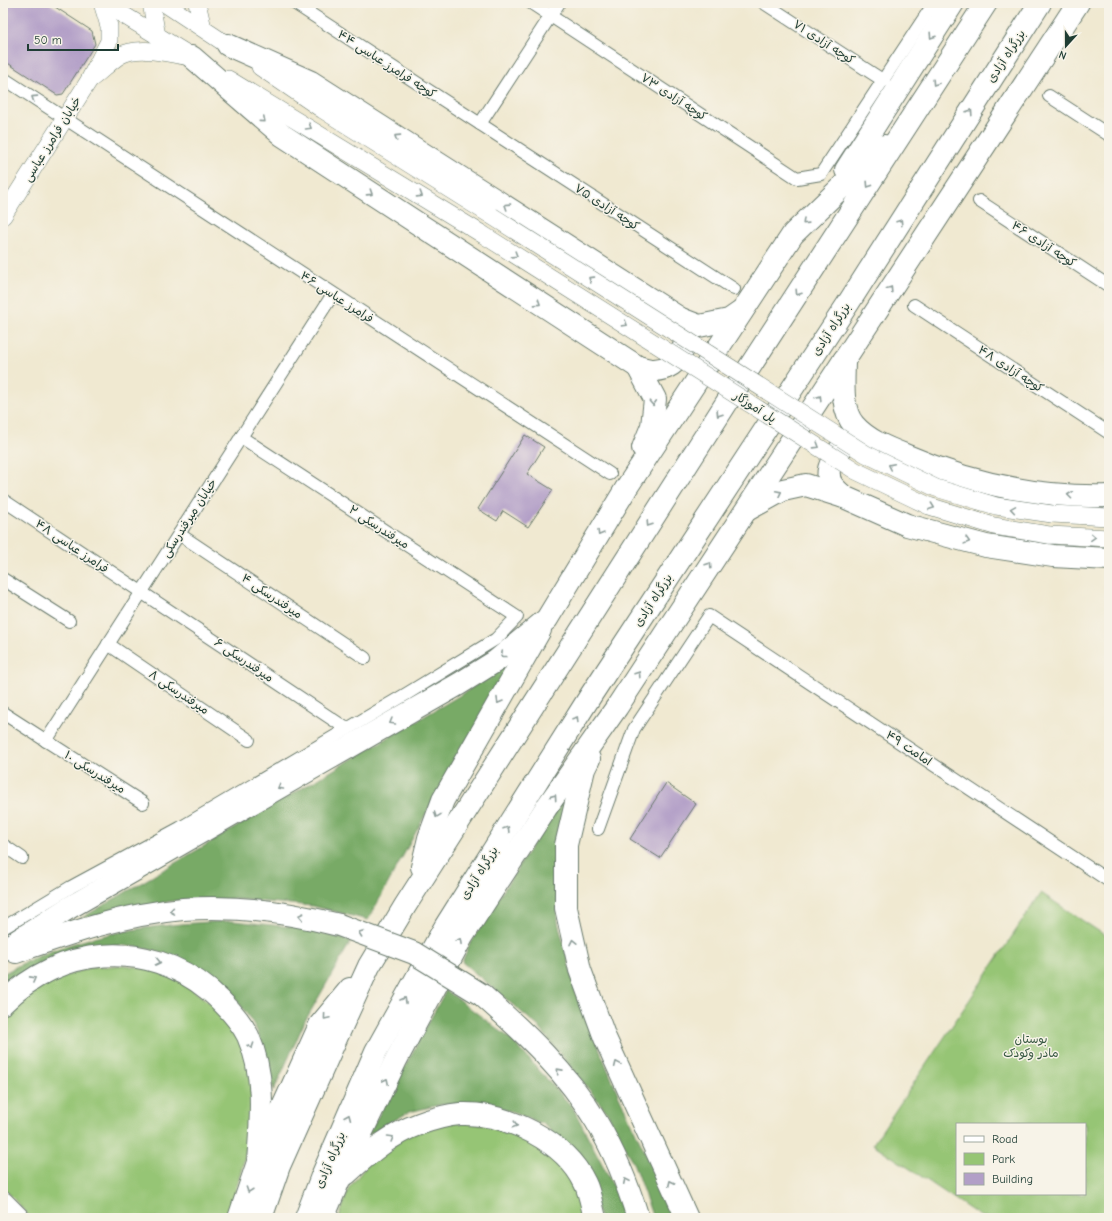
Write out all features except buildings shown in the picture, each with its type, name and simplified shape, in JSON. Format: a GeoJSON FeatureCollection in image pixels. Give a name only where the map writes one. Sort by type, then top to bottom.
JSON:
{"type":"FeatureCollection","features":[{"type":"Feature","properties":{"kind":"highway"},"geometry":{"type":"LineString","coordinates":[[825,203],[953,3]]}},
{"type":"Feature","properties":{"kind":"highway"},"geometry":{"type":"LineString","coordinates":[[261,1218],[279,1166],[369,966],[419,882],[736,388],[986,3]]}},
{"type":"Feature","properties":{"kind":"highway","name":"بزرگراه آزادی"},"geometry":{"type":"LineString","coordinates":[[306,1218],[322,1176],[376,1051],[445,927],[591,695],[849,302],[1040,3]]}},
{"type":"Feature","properties":{"kind":"highway"},"geometry":{"type":"LineString","coordinates":[[1026,82],[1066,3]]}},
{"type":"Feature","properties":{"kind":"highway"},"geometry":{"type":"LineString","coordinates":[[323,1218],[339,1180],[396,1060],[462,937],[546,808],[617,707],[1078,3]]}},
{"type":"Feature","properties":{"kind":"highway"},"geometry":{"type":"LineString","coordinates":[[228,45],[311,82],[681,318],[700,326],[715,324],[729,320],[745,309]]}},
{"type":"Feature","properties":{"kind":"highway"},"geometry":{"type":"LineString","coordinates":[[192,57],[282,135],[638,368],[654,370],[669,366],[680,356],[686,343],[685,328],[681,318]]}},
{"type":"Feature","properties":{"kind":"highway"},"geometry":{"type":"LineString","coordinates":[[419,882],[429,838],[443,800],[547,619],[627,487],[793,234],[913,117]]}},
{"type":"Feature","properties":{"kind":"highway"},"geometry":{"type":"LineString","coordinates":[[849,302],[957,187]]}},
{"type":"Feature","properties":{"kind":"highway"},"geometry":{"type":"LineString","coordinates":[[844,360],[844,387],[847,412],[853,424],[875,442]]}},
{"type":"Feature","properties":{"kind":"highway"},"geometry":{"type":"LineString","coordinates":[[627,487],[652,426],[654,399],[638,368]]}},
{"type":"Feature","properties":{"kind":"highway"},"geometry":{"type":"LineString","coordinates":[[844,497],[832,486],[828,474],[832,460],[840,448],[852,438],[864,437],[933,467],[998,487],[1084,497],[1109,496]]}},
{"type":"Feature","properties":{"kind":"highway"},"geometry":{"type":"LineString","coordinates":[[745,512],[783,490],[806,484],[844,497],[907,525],[986,546],[1052,556],[1109,559]]}},
{"type":"Feature","properties":{"kind":"highway"},"geometry":{"type":"LineString","coordinates":[[3,950],[67,910],[459,684],[496,661],[547,619]]}},
{"type":"Feature","properties":{"kind":"highway"},"geometry":{"type":"LineString","coordinates":[[617,707],[584,769],[566,845],[566,908],[580,970],[605,1038],[687,1218]]}},
{"type":"Feature","properties":{"kind":"highway"},"geometry":{"type":"LineString","coordinates":[[3,956],[80,930],[133,917],[183,909],[230,908],[297,915],[339,925],[414,953],[482,995],[530,1039],[567,1080],[596,1121],[628,1185],[638,1218]]}},
{"type":"Feature","properties":{"kind":"highway"},"geometry":{"type":"LineString","coordinates":[[3,1003],[19,987],[52,968],[88,957],[130,955],[166,964],[198,981],[226,1005],[248,1036],[260,1072],[262,1109],[258,1162]]}},
{"type":"Feature","properties":{"kind":"highway"},"geometry":{"type":"LineString","coordinates":[[239,1218],[258,1162],[320,1026],[369,966]]}},
{"type":"Feature","properties":{"kind":"highway"},"geometry":{"type":"LineString","coordinates":[[339,1180],[390,1138],[419,1124],[460,1114],[487,1117],[519,1126],[550,1141],[570,1161],[585,1183],[595,1218]]}},
{"type":"Feature","properties":{"kind":"highway"},"geometry":{"type":"LineString","coordinates":[[3,1203],[18,1218]]}},
{"type":"Feature","properties":{"kind":"main road","name":"پل آموزگار"},"geometry":{"type":"LineString","coordinates":[[103,3],[482,234],[856,471],[929,506],[994,526],[1049,535],[1109,538]]}},
{"type":"Feature","properties":{"kind":"main road"},"geometry":{"type":"LineString","coordinates":[[88,82],[109,41],[109,26],[103,3]]}},
{"type":"Feature","properties":{"kind":"main road"},"geometry":{"type":"LineString","coordinates":[[151,3],[157,36]]}},
{"type":"Feature","properties":{"kind":"main road","name":"پل آموزگار"},"geometry":{"type":"LineString","coordinates":[[164,3],[204,28],[323,110],[866,454],[936,488],[996,506],[1052,514],[1109,517]]}},
{"type":"Feature","properties":{"kind":"main road"},"geometry":{"type":"LineString","coordinates":[[196,3],[204,28]]}},
{"type":"Feature","properties":{"kind":"main road"},"geometry":{"type":"LineString","coordinates":[[88,82],[120,56],[134,51],[151,51],[192,57]]}},
{"type":"Feature","properties":{"kind":"main road","name":"خیابان فرامرز عباسی"},"geometry":{"type":"LineString","coordinates":[[3,216],[88,82]]}},
{"type":"Feature","properties":{"kind":"street","name":"کوچه فرامرز عباسی ۴۴"},"geometry":{"type":"LineString","coordinates":[[294,3],[480,124]]}},
{"type":"Feature","properties":{"kind":"street","name":"کوچه آزادی ۷۳"},"geometry":{"type":"LineString","coordinates":[[531,3],[797,178],[821,174],[884,81]]}},
{"type":"Feature","properties":{"kind":"street"},"geometry":{"type":"LineString","coordinates":[[480,124],[559,3]]}},
{"type":"Feature","properties":{"kind":"street","name":"کوچه آزادی ۷۱"},"geometry":{"type":"LineString","coordinates":[[764,3],[884,81]]}},
{"type":"Feature","properties":{"kind":"street"},"geometry":{"type":"LineString","coordinates":[[884,81],[934,3]]}},
{"type":"Feature","properties":{"kind":"street","name":"فرامرز عباسی ۴۶"},"geometry":{"type":"LineString","coordinates":[[3,78],[610,474]]}},
{"type":"Feature","properties":{"kind":"street"},"geometry":{"type":"LineString","coordinates":[[1049,96],[1109,135]]}},
{"type":"Feature","properties":{"kind":"street","name":"کوچه آزادی ۷۵"},"geometry":{"type":"LineString","coordinates":[[480,124],[734,289]]}},
{"type":"Feature","properties":{"kind":"street","name":"کوچه آزادی ۴۶"},"geometry":{"type":"LineString","coordinates":[[979,201],[1109,286]]}},
{"type":"Feature","properties":{"kind":"street","name":"خیابان میرفندرسکی"},"geometry":{"type":"LineString","coordinates":[[46,741],[333,294]]}},
{"type":"Feature","properties":{"kind":"street","name":"کوچه آزادی ۴۸"},"geometry":{"type":"LineString","coordinates":[[914,305],[1109,432]]}},
{"type":"Feature","properties":{"kind":"street","name":"میرفندرسکی ۲"},"geometry":{"type":"LineString","coordinates":[[241,437],[517,617],[496,639],[347,729]]}},
{"type":"Feature","properties":{"kind":"street","name":"فرامرز عباسی ۴۸"},"geometry":{"type":"LineString","coordinates":[[3,500],[142,592]]}},
{"type":"Feature","properties":{"kind":"street","name":"میرفندرسکی ۴"},"geometry":{"type":"LineString","coordinates":[[179,534],[366,658]]}},
{"type":"Feature","properties":{"kind":"street"},"geometry":{"type":"LineString","coordinates":[[3,579],[69,621]]}},
{"type":"Feature","properties":{"kind":"street","name":"میرفندرسکی ۶"},"geometry":{"type":"LineString","coordinates":[[142,592],[347,729]]}},
{"type":"Feature","properties":{"kind":"street","name":"امامت ۴۹"},"geometry":{"type":"LineString","coordinates":[[598,829],[634,728],[709,616],[1109,881]]}},
{"type":"Feature","properties":{"kind":"street","name":"میرفندرسکی ۸"},"geometry":{"type":"LineString","coordinates":[[108,644],[250,740]]}},
{"type":"Feature","properties":{"kind":"street","name":"میرفندرسکی ۱۰"},"geometry":{"type":"LineString","coordinates":[[3,713],[143,803]]}},
{"type":"Feature","properties":{"kind":"street"},"geometry":{"type":"LineString","coordinates":[[3,928],[71,887],[180,828],[347,729]]}},
{"type":"Feature","properties":{"kind":"street"},"geometry":{"type":"LineString","coordinates":[[3,845],[22,858]]}},
{"type":"Feature","properties":{"kind":"green space"},"geometry":{"type":"Polygon","coordinates":[[[521,654],[446,777],[368,920],[313,906],[235,899],[172,901],[80,919],[464,693],[521,654]]]}},
{"type":"Feature","properties":{"kind":"green space"},"geometry":{"type":"Polygon","coordinates":[[[573,781],[555,842],[558,922],[577,996],[618,1094],[676,1218],[653,1218],[634,1165],[607,1112],[538,1026],[462,962],[470,943],[573,781]]]}},
{"type":"Feature","properties":{"kind":"green space","name":"بوستان مادر وکودک"},"geometry":{"type":"Polygon","coordinates":[[[1041,893],[1109,938],[1109,1218],[983,1218],[873,1144],[1041,893]]]}},
{"type":"Feature","properties":{"kind":"green space"},"geometry":{"type":"Polygon","coordinates":[[[233,921],[301,928],[351,941],[305,1021],[274,1090],[257,1031],[250,1018],[235,998],[221,984],[210,976],[169,956],[145,948],[120,945],[95,946],[71,951],[47,960],[25,973],[3,989],[3,974],[30,960],[85,940],[144,928],[203,922],[233,921]]]}},
{"type":"Feature","properties":{"kind":"green space"},"geometry":{"type":"Polygon","coordinates":[[[124,965],[161,971],[189,987],[219,1010],[237,1036],[249,1066],[253,1111],[244,1160],[228,1218],[31,1218],[3,1187],[3,1022],[14,1005],[51,981],[89,968],[124,965]]]}},
{"type":"Feature","properties":{"kind":"green space"},"geometry":{"type":"Polygon","coordinates":[[[446,990],[511,1039],[573,1108],[615,1189],[624,1218],[600,1218],[578,1156],[543,1124],[493,1105],[448,1103],[409,1112],[368,1135],[446,990]]]}},
{"type":"Feature","properties":{"kind":"green space"},"geometry":{"type":"Polygon","coordinates":[[[451,1122],[496,1125],[538,1143],[566,1170],[584,1206],[584,1218],[339,1218],[349,1188],[375,1155],[409,1132],[451,1122]]]}}]}
